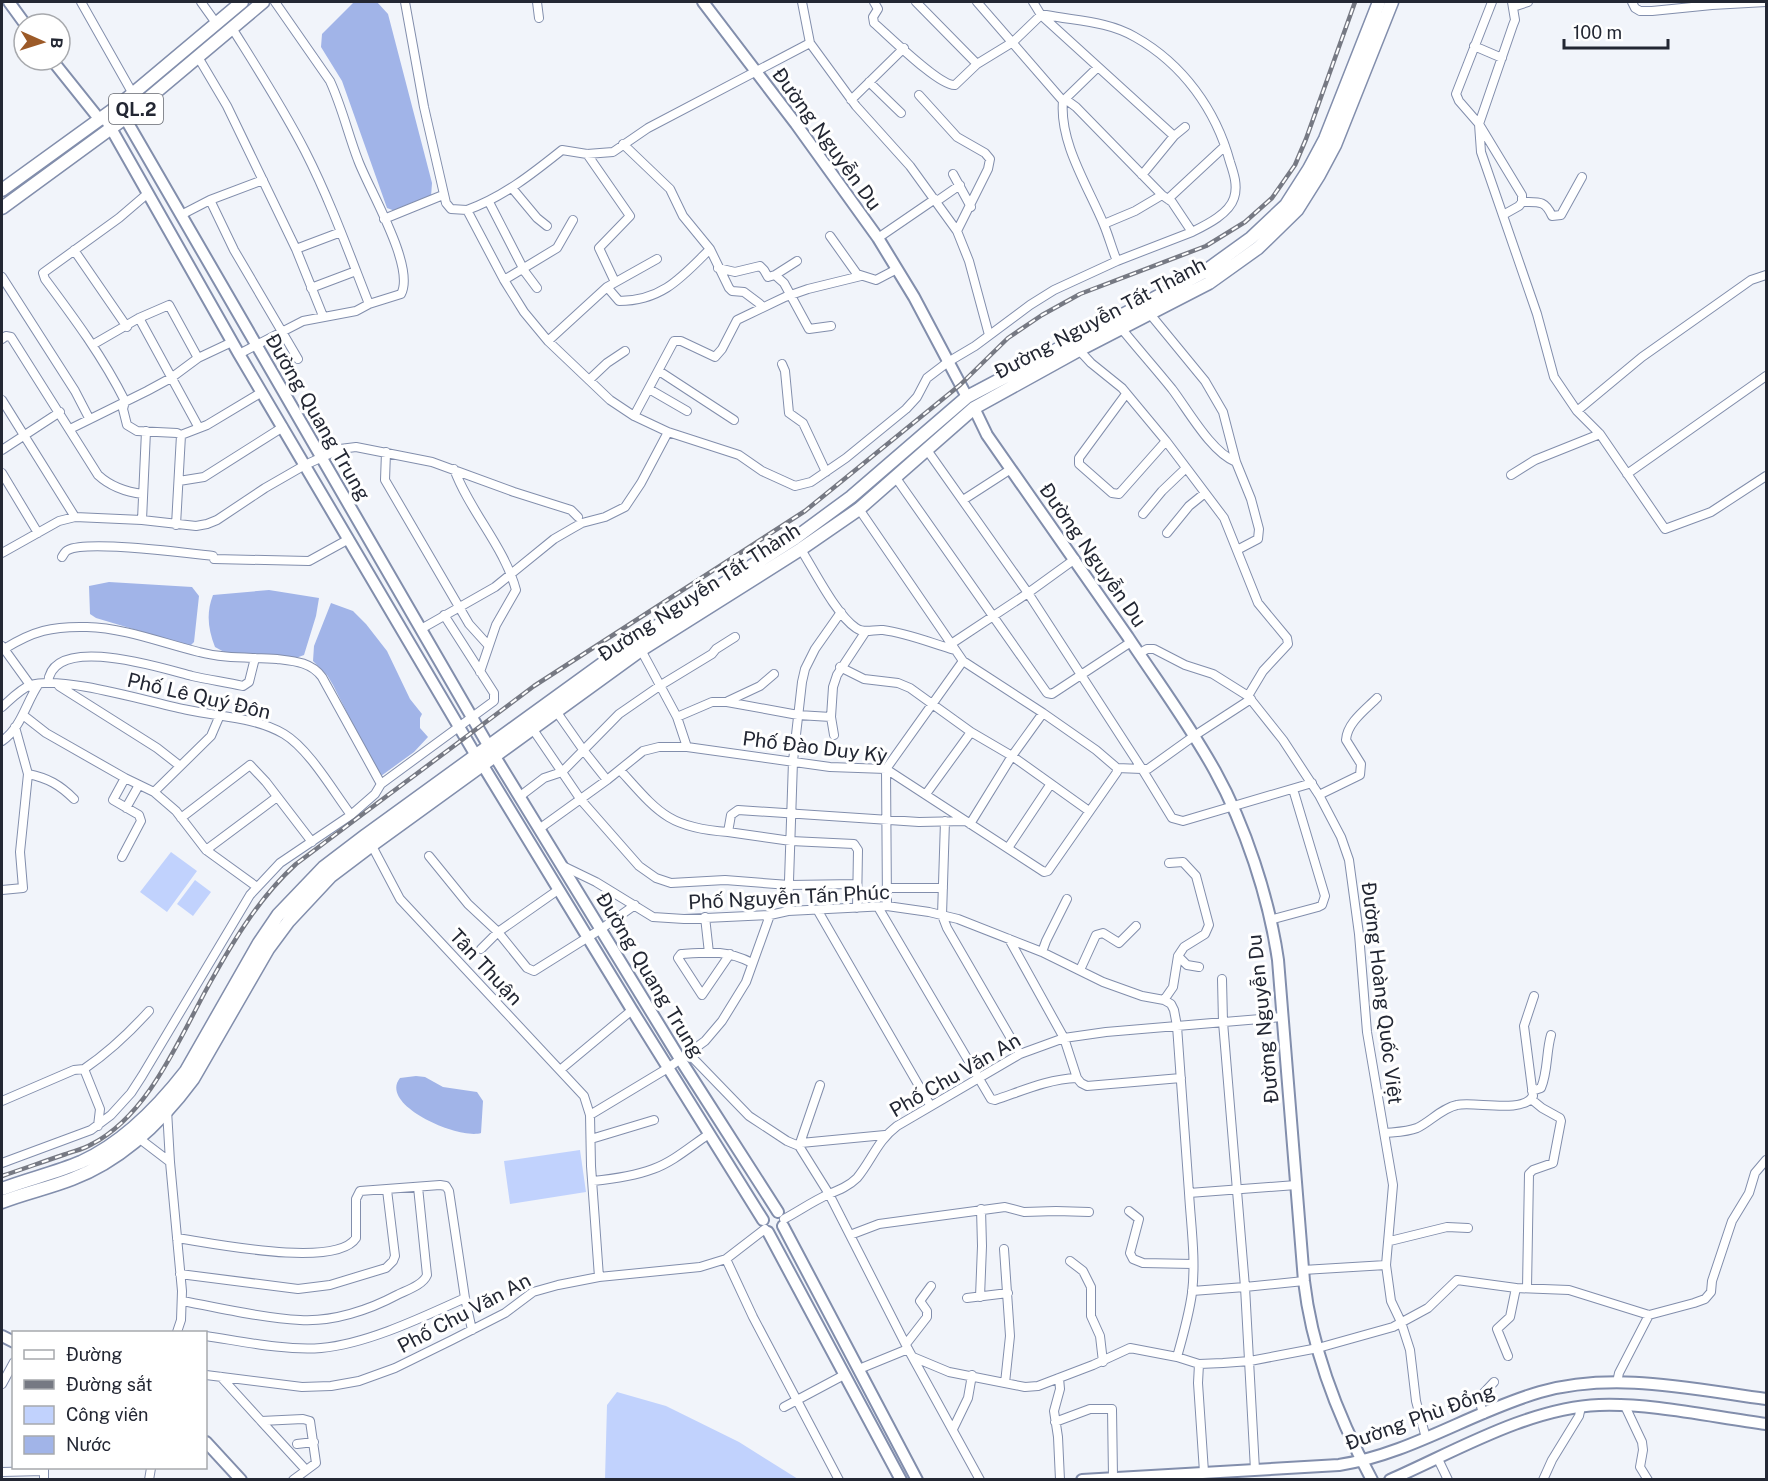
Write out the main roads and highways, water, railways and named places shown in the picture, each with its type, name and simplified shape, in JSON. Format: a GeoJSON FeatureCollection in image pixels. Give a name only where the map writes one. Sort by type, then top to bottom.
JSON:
{"type":"FeatureCollection","features":[{"type":"Feature","properties":{"kind":"main road","name":"QL.2"},"geometry":{"type":"LineString","coordinates":[[2,190],[118,106],[242,2]]}},
{"type":"Feature","properties":{"kind":"main road","name":"QL.2"},"geometry":{"type":"LineString","coordinates":[[2,208],[125,118],[263,2]]}},
{"type":"Feature","properties":{"kind":"main road","name":"Đường Nguyễn Du"},"geometry":{"type":"LineString","coordinates":[[704,2],[878,238],[914,297],[967,397]]}},
{"type":"Feature","properties":{"kind":"main road","name":"Đường Nguyễn Tất Thành"},"geometry":{"type":"LineString","coordinates":[[134,1136],[186,1071],[259,943],[278,915],[324,867],[369,840],[638,645],[797,544],[859,509],[974,408],[1212,266],[1251,238],[1286,205],[1309,170],[1325,139],[1379,2]]}},
{"type":"Feature","properties":{"kind":"main road","name":"Đường Nguyễn Tất Thành"},"geometry":{"type":"LineString","coordinates":[[797,544],[967,397],[1149,314],[1209,283],[1258,248],[1297,210],[1319,175],[1335,145],[1392,2]]}},
{"type":"Feature","properties":{"kind":"main road","name":"Đường Quang Trung"},"geometry":{"type":"LineString","coordinates":[[62,72],[112,127],[147,194],[232,342],[458,725],[765,1227],[901,1479]]}},
{"type":"Feature","properties":{"kind":"main road","name":"Đường Quang Trung"},"geometry":{"type":"LineString","coordinates":[[118,106],[320,458],[519,797],[684,1056],[782,1219],[917,1479]]}},
{"type":"Feature","properties":{"kind":"main road"},"geometry":{"type":"LineString","coordinates":[[134,134],[133,120],[138,107]]}},
{"type":"Feature","properties":{"kind":"main road","name":"Đường Nguyễn Du"},"geometry":{"type":"LineString","coordinates":[[974,408],[987,435],[1140,653],[1194,736],[1233,808],[1252,859],[1270,920],[1278,960],[1303,1270],[1309,1314],[1332,1392],[1362,1462],[1372,1479]]}},
{"type":"Feature","properties":{"kind":"main road"},"geometry":{"type":"LineString","coordinates":[[886,466],[896,478]]}},
{"type":"Feature","properties":{"kind":"main road","name":"Đường Nguyễn Tất Thành"},"geometry":{"type":"LineString","coordinates":[[491,750],[532,728],[556,711],[599,673]]}},
{"type":"Feature","properties":{"kind":"main road"},"geometry":{"type":"LineString","coordinates":[[515,821],[528,812]]}},
{"type":"Feature","properties":{"kind":"main road","name":"Đường Nguyễn Tất Thành"},"geometry":{"type":"LineString","coordinates":[[2,1202],[9,1190],[84,1161],[134,1136],[167,1111],[194,1079],[268,949],[288,922],[369,840]]}},
{"type":"Feature","properties":{"kind":"main road"},"geometry":{"type":"LineString","coordinates":[[768,1212],[782,1219],[776,1233],[765,1227],[768,1212]]}},
{"type":"Feature","properties":{"kind":"main road","name":"Đường Phù Đổng"},"geometry":{"type":"LineString","coordinates":[[1082,1479],[1362,1462],[1529,1396],[1556,1388],[1592,1383],[1617,1382],[1674,1387],[1767,1399]]}},
{"type":"Feature","properties":{"kind":"main road","name":"Đường Phù Đổng"},"geometry":{"type":"LineString","coordinates":[[1390,1479],[1535,1417],[1581,1407],[1625,1406],[1767,1424]]}},
{"type":"Feature","properties":{"kind":"main road"},"geometry":{"type":"LineString","coordinates":[[207,1443],[241,1479]]}},
{"type":"Feature","properties":{"kind":"water"},"geometry":{"type":"Polygon","coordinates":[[[354,2],[377,2],[388,14],[432,183],[431,197],[395,211],[387,208],[342,81],[321,47],[322,34],[354,2]]]}},
{"type":"Feature","properties":{"kind":"water"},"geometry":{"type":"Polygon","coordinates":[[[109,582],[192,587],[199,596],[194,642],[190,646],[96,618],[90,614],[89,586],[109,582]]]}},
{"type":"Feature","properties":{"kind":"water"},"geometry":{"type":"Polygon","coordinates":[[[269,590],[319,598],[304,655],[296,658],[226,653],[215,647],[209,621],[209,608],[213,595],[269,590]]]}},
{"type":"Feature","properties":{"kind":"water"},"geometry":{"type":"Polygon","coordinates":[[[331,603],[353,611],[366,624],[387,651],[410,699],[422,714],[420,728],[428,737],[414,752],[381,776],[333,685],[313,661],[314,646],[331,603]]]}},
{"type":"Feature","properties":{"kind":"water"},"geometry":{"type":"Polygon","coordinates":[[[425,1077],[443,1087],[477,1092],[483,1101],[481,1133],[470,1134],[440,1126],[410,1109],[400,1099],[396,1088],[400,1078],[425,1077]]]}},
{"type":"Feature","properties":{"kind":"railway"},"geometry":{"type":"LineString","coordinates":[[2,1176],[89,1146],[112,1131],[131,1114],[162,1072],[239,934],[271,890],[296,864],[534,686],[805,511],[960,385],[1008,338],[1042,315],[1080,294],[1206,246],[1245,222],[1272,198],[1295,165],[1355,2]]}}]}
